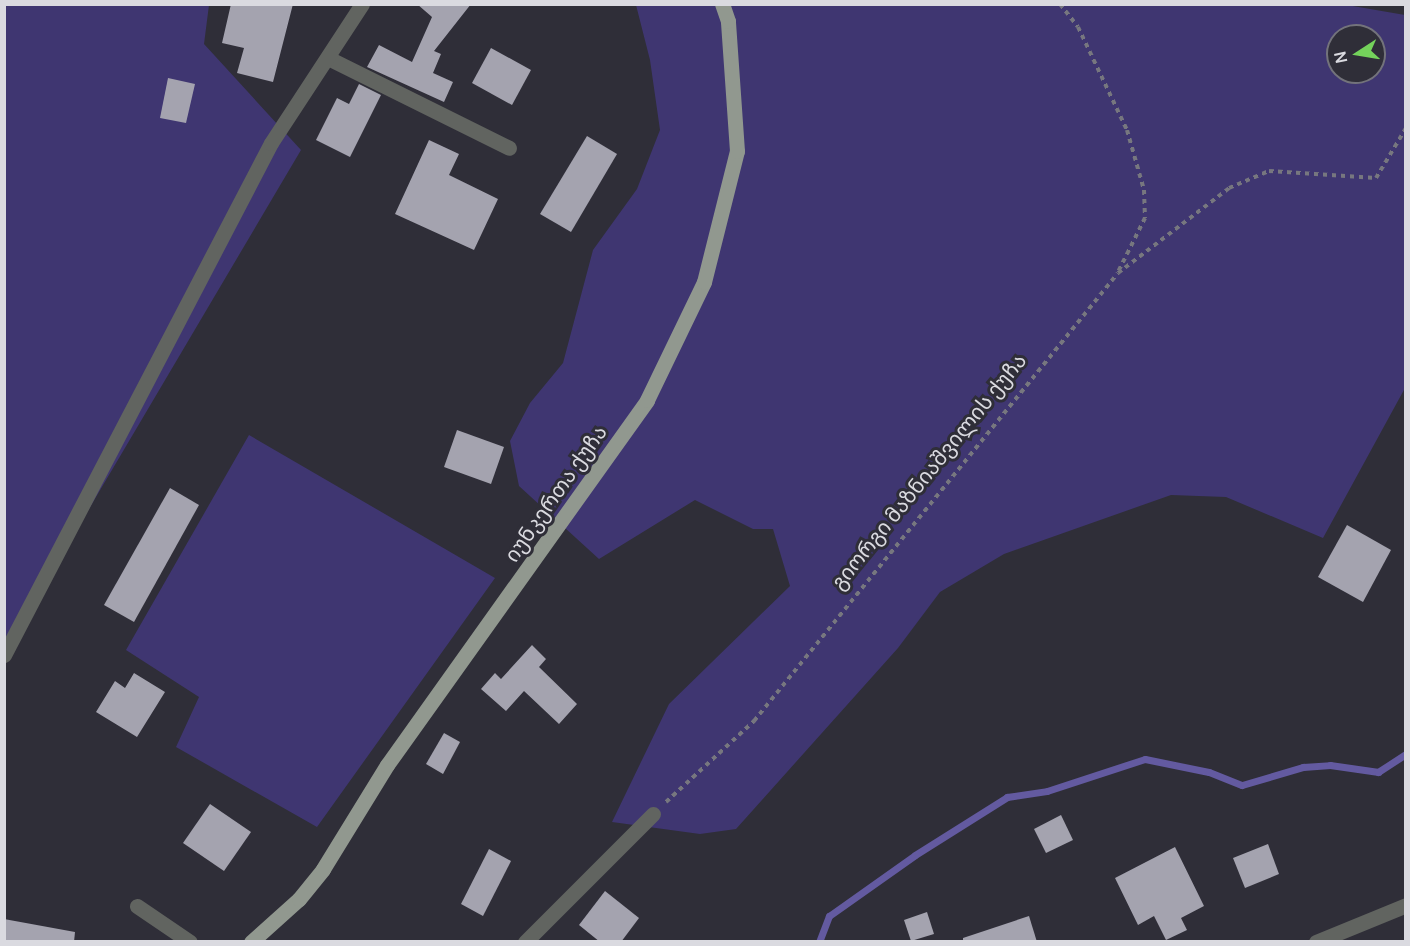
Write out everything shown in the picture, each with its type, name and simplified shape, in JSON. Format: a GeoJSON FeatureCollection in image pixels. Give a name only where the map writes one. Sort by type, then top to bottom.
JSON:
{"type":"FeatureCollection","features":[{"type":"Feature","properties":{"kind":"main road","name":"იუნკერთა ქუჩა"},"geometry":{"type":"LineString","coordinates":[[250,942],[299,899],[323,869],[387,765],[647,400],[704,282],[737,150],[728,21],[722,4]]}},
{"type":"Feature","properties":{"kind":"street"},"geometry":{"type":"LineString","coordinates":[[4,656],[272,143],[362,4]]}},
{"type":"Feature","properties":{"kind":"street"},"geometry":{"type":"LineString","coordinates":[[328,58],[509,148]]}},
{"type":"Feature","properties":{"kind":"street"},"geometry":{"type":"LineString","coordinates":[[525,942],[653,814]]}},
{"type":"Feature","properties":{"kind":"street"},"geometry":{"type":"LineString","coordinates":[[1316,942],[1406,905]]}},
{"type":"Feature","properties":{"kind":"street"},"geometry":{"type":"LineString","coordinates":[[137,906],[190,942]]}},
{"type":"Feature","properties":{"kind":"path"},"geometry":{"type":"LineString","coordinates":[[1060,4],[1078,27],[1127,130],[1144,190],[1145,218],[1118,273]]}},
{"type":"Feature","properties":{"kind":"path","name":"გიორგი მაზნიაშვილის ქუჩა"},"geometry":{"type":"LineString","coordinates":[[653,814],[754,721],[1118,273],[1229,188],[1269,171],[1376,178],[1406,128]]}},
{"type":"Feature","properties":{"kind":"shaded area"},"geometry":{"type":"Polygon","coordinates":[[[1341,4],[1405,15],[1405,388],[1323,538],[1226,497],[1171,495],[1004,554],[940,592],[898,648],[736,829],[700,834],[612,822],[669,704],[790,586],[773,529],[753,529],[695,500],[599,559],[519,486],[510,441],[530,403],[563,363],[593,250],[637,189],[660,130],[650,60],[636,5],[1341,4]]]}},
{"type":"Feature","properties":{"kind":"shaded area"},"geometry":{"type":"Polygon","coordinates":[[[5,5],[209,5],[204,44],[301,150],[5,651],[5,5]]]}},
{"type":"Feature","properties":{"kind":"shaded area"},"geometry":{"type":"Polygon","coordinates":[[[249,435],[495,578],[317,827],[176,747],[199,697],[126,650],[249,435]]]}},
{"type":"Feature","properties":{"kind":"building"},"geometry":{"type":"Polygon","coordinates":[[[231,4],[293,4],[273,82],[237,73],[244,48],[222,43],[231,4]]]}},
{"type":"Feature","properties":{"kind":"building"},"geometry":{"type":"Polygon","coordinates":[[[417,4],[471,4],[434,51],[441,54],[433,73],[453,82],[444,102],[367,67],[379,45],[412,62],[432,17],[417,4]]]}},
{"type":"Feature","properties":{"kind":"building"},"geometry":{"type":"Polygon","coordinates":[[[491,48],[531,70],[512,105],[472,83],[491,48]]]}},
{"type":"Feature","properties":{"kind":"building"},"geometry":{"type":"Polygon","coordinates":[[[168,78],[195,84],[186,123],[160,118],[168,78]]]}},
{"type":"Feature","properties":{"kind":"building"},"geometry":{"type":"Polygon","coordinates":[[[359,84],[381,95],[350,157],[316,140],[337,98],[349,104],[359,84]]]}},
{"type":"Feature","properties":{"kind":"building"},"geometry":{"type":"Polygon","coordinates":[[[587,136],[617,154],[571,232],[540,214],[587,136]]]}},
{"type":"Feature","properties":{"kind":"building"},"geometry":{"type":"Polygon","coordinates":[[[429,140],[459,154],[449,175],[498,199],[474,250],[395,214],[429,140]]]}},
{"type":"Feature","properties":{"kind":"building"},"geometry":{"type":"Polygon","coordinates":[[[457,430],[504,447],[491,484],[444,467],[457,430]]]}},
{"type":"Feature","properties":{"kind":"building"},"geometry":{"type":"Polygon","coordinates":[[[170,488],[199,505],[134,622],[104,605],[170,488]]]}},
{"type":"Feature","properties":{"kind":"building"},"geometry":{"type":"Polygon","coordinates":[[[1347,525],[1391,550],[1363,602],[1318,577],[1347,525]]]}},
{"type":"Feature","properties":{"kind":"building"},"geometry":{"type":"Polygon","coordinates":[[[532,645],[546,659],[539,667],[577,704],[559,724],[524,691],[506,711],[481,689],[495,673],[501,679],[532,645]]]}},
{"type":"Feature","properties":{"kind":"building"},"geometry":{"type":"Polygon","coordinates":[[[134,673],[165,692],[137,737],[96,712],[115,681],[125,688],[134,673]]]}},
{"type":"Feature","properties":{"kind":"building"},"geometry":{"type":"Polygon","coordinates":[[[444,733],[460,742],[443,774],[426,764],[444,733]]]}},
{"type":"Feature","properties":{"kind":"building"},"geometry":{"type":"Polygon","coordinates":[[[210,804],[251,832],[224,871],[183,843],[210,804]]]}},
{"type":"Feature","properties":{"kind":"building"},"geometry":{"type":"Polygon","coordinates":[[[1061,815],[1073,840],[1046,853],[1034,829],[1061,815]]]}},
{"type":"Feature","properties":{"kind":"building"},"geometry":{"type":"Polygon","coordinates":[[[1268,844],[1279,874],[1245,888],[1233,858],[1268,844]]]}},
{"type":"Feature","properties":{"kind":"building"},"geometry":{"type":"Polygon","coordinates":[[[1175,847],[1204,906],[1181,918],[1187,930],[1166,940],[1154,916],[1138,925],[1115,878],[1175,847]]]}},
{"type":"Feature","properties":{"kind":"building"},"geometry":{"type":"Polygon","coordinates":[[[489,849],[511,861],[483,916],[461,904],[489,849]]]}},
{"type":"Feature","properties":{"kind":"building"},"geometry":{"type":"Polygon","coordinates":[[[605,891],[639,918],[621,942],[600,942],[579,925],[605,891]]]}},
{"type":"Feature","properties":{"kind":"building"},"geometry":{"type":"Polygon","coordinates":[[[927,912],[934,934],[911,941],[904,920],[927,912]]]}},
{"type":"Feature","properties":{"kind":"building"},"geometry":{"type":"Polygon","coordinates":[[[1029,916],[1037,942],[963,942],[963,938],[1029,916]]]}},
{"type":"Feature","properties":{"kind":"building"},"geometry":{"type":"Polygon","coordinates":[[[4,919],[75,932],[74,942],[4,942],[4,919]]]}},
{"type":"Feature","properties":{"kind":"waterway"},"geometry":{"type":"LineString","coordinates":[[819,942],[829,916],[915,855],[1007,797],[1047,791],[1145,759],[1209,772],[1242,785],[1303,767],[1330,765],[1378,772],[1406,754]]}}]}
